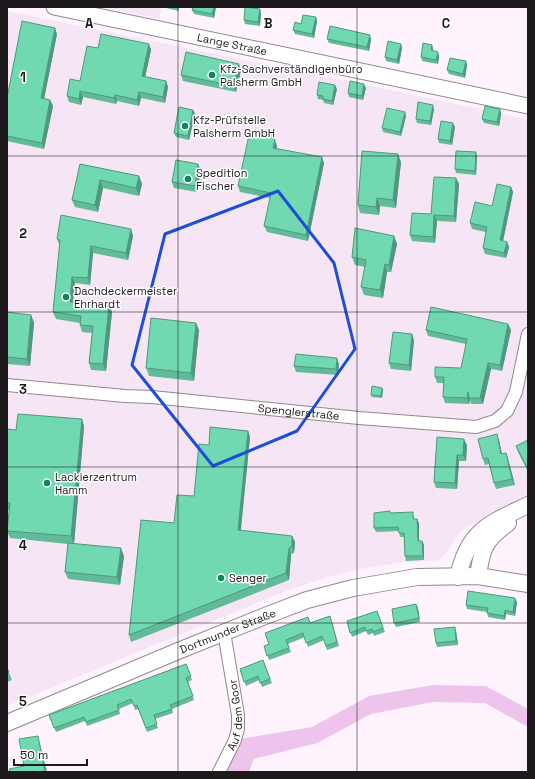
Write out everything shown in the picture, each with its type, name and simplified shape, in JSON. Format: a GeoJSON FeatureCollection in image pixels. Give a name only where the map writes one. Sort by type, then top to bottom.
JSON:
{"type":"FeatureCollection","features":[{"type":"Feature","properties":{"kind":"main road"},"geometry":{"type":"LineString","coordinates":[[458,576],[463,557],[469,544],[476,535],[492,522],[528,505]]}},
{"type":"Feature","properties":{"kind":"main road"},"geometry":{"type":"LineString","coordinates":[[478,576],[480,560],[485,545],[495,533],[510,522],[528,513]]}},
{"type":"Feature","properties":{"kind":"main road","name":"Dortmunder Straße"},"geometry":{"type":"LineString","coordinates":[[7,723],[224,632],[308,600],[353,588],[417,577],[478,576],[528,584]]}},
{"type":"Feature","properties":{"kind":"street","name":"Lange Straße"},"geometry":{"type":"LineString","coordinates":[[54,7],[528,106]]}},
{"type":"Feature","properties":{"kind":"street","name":"Spenglerstraße"},"geometry":{"type":"LineString","coordinates":[[7,385],[476,427],[495,421],[507,411],[516,392],[528,334]]}},
{"type":"Feature","properties":{"kind":"street","name":"Auf dem Goor"},"geometry":{"type":"LineString","coordinates":[[219,772],[235,740],[238,729],[238,715],[224,632]]}},
{"type":"Feature","properties":{"kind":"highlighted area"},"geometry":{"type":"Polygon","coordinates":[[[278,191],[334,263],[355,349],[297,431],[213,466],[132,365],[165,234],[278,191]]]}},
{"type":"Feature","properties":{"kind":"shaded area"},"geometry":{"type":"Polygon","coordinates":[[[103,7],[161,7],[160,19],[103,7]]]}},
{"type":"Feature","properties":{"kind":"shaded area"},"geometry":{"type":"Polygon","coordinates":[[[7,11],[528,120],[528,494],[462,530],[445,554],[438,561],[403,562],[361,569],[331,576],[283,592],[7,706],[7,11]]]}},
{"type":"Feature","properties":{"kind":"shaded area"},"geometry":{"type":"Polygon","coordinates":[[[433,685],[486,686],[528,709],[528,727],[485,703],[433,702],[371,714],[317,743],[254,759],[249,772],[225,772],[239,739],[312,727],[369,696],[433,685]]]}},
{"type":"Feature","properties":{"kind":"building"},"geometry":{"type":"Polygon","coordinates":[[[193,7],[214,7],[212,14],[192,10],[193,7]]]}},
{"type":"Feature","properties":{"kind":"building"},"geometry":{"type":"Polygon","coordinates":[[[245,7],[260,9],[258,22],[244,20],[245,7]]]}},
{"type":"Feature","properties":{"kind":"building"},"geometry":{"type":"Polygon","coordinates":[[[303,15],[316,17],[312,34],[293,30],[295,22],[301,24],[303,15]]]}},
{"type":"Feature","properties":{"kind":"building"},"geometry":{"type":"Polygon","coordinates":[[[22,21],[55,28],[41,98],[50,100],[42,143],[7,136],[7,98],[22,21]]]}},
{"type":"Feature","properties":{"kind":"building"},"geometry":{"type":"Polygon","coordinates":[[[330,26],[370,35],[367,47],[327,39],[330,26]]]}},
{"type":"Feature","properties":{"kind":"building"},"geometry":{"type":"Polygon","coordinates":[[[101,34],[149,44],[142,76],[166,81],[163,97],[139,92],[137,100],[115,95],[114,98],[80,91],[79,99],[67,96],[70,79],[80,81],[87,46],[98,48],[101,34]]]}},
{"type":"Feature","properties":{"kind":"building"},"geometry":{"type":"Polygon","coordinates":[[[388,41],[401,44],[397,60],[385,57],[388,41]]]}},
{"type":"Feature","properties":{"kind":"building"},"geometry":{"type":"Polygon","coordinates":[[[423,43],[432,45],[431,50],[438,52],[436,60],[421,57],[423,43]]]}},
{"type":"Feature","properties":{"kind":"building","name":"Kfz-Sachverständigenbüro Palsherm GmbH"},"geometry":{"type":"Polygon","coordinates":[[[186,52],[239,64],[233,86],[181,75],[186,52]]]}},
{"type":"Feature","properties":{"kind":"building"},"geometry":{"type":"Polygon","coordinates":[[[450,58],[466,61],[463,74],[447,70],[450,58]]]}},
{"type":"Feature","properties":{"kind":"building"},"geometry":{"type":"Polygon","coordinates":[[[350,81],[364,84],[362,96],[348,93],[350,81]]]}},
{"type":"Feature","properties":{"kind":"building"},"geometry":{"type":"Polygon","coordinates":[[[319,82],[335,85],[332,101],[323,99],[323,96],[317,95],[319,82]]]}},
{"type":"Feature","properties":{"kind":"building"},"geometry":{"type":"Polygon","coordinates":[[[418,102],[433,105],[430,121],[416,119],[418,102]]]}},
{"type":"Feature","properties":{"kind":"building"},"geometry":{"type":"Polygon","coordinates":[[[485,106],[500,109],[497,122],[482,119],[485,106]]]}},
{"type":"Feature","properties":{"kind":"building","name":"Kfz-Prüfstelle Palsherm GmbH"},"geometry":{"type":"Polygon","coordinates":[[[179,107],[193,110],[188,136],[174,133],[179,107]]]}},
{"type":"Feature","properties":{"kind":"building"},"geometry":{"type":"Polygon","coordinates":[[[387,108],[405,112],[400,132],[382,128],[387,108]]]}},
{"type":"Feature","properties":{"kind":"building"},"geometry":{"type":"Polygon","coordinates":[[[441,121],[453,123],[450,141],[438,139],[441,121]]]}},
{"type":"Feature","properties":{"kind":"building"},"geometry":{"type":"Polygon","coordinates":[[[254,133],[272,136],[275,140],[273,148],[322,157],[306,235],[264,226],[271,193],[238,186],[249,135],[254,133]]]}},
{"type":"Feature","properties":{"kind":"building"},"geometry":{"type":"Polygon","coordinates":[[[362,151],[398,154],[393,200],[377,198],[376,207],[358,205],[362,151]]]}},
{"type":"Feature","properties":{"kind":"building"},"geometry":{"type":"Polygon","coordinates":[[[456,151],[476,152],[475,171],[455,169],[456,151]]]}},
{"type":"Feature","properties":{"kind":"building","name":"Spedition Fischer"},"geometry":{"type":"Polygon","coordinates":[[[176,160],[198,164],[195,186],[172,182],[176,160]]]}},
{"type":"Feature","properties":{"kind":"building"},"geometry":{"type":"Polygon","coordinates":[[[80,164],[139,176],[136,188],[100,180],[95,205],[72,200],[80,164]]]}},
{"type":"Feature","properties":{"kind":"building"},"geometry":{"type":"Polygon","coordinates":[[[434,177],[456,178],[454,216],[434,215],[433,237],[410,235],[412,213],[431,214],[434,177]]]}},
{"type":"Feature","properties":{"kind":"building"},"geometry":{"type":"Polygon","coordinates":[[[497,184],[511,187],[500,240],[507,242],[504,253],[483,248],[487,227],[470,223],[475,202],[492,206],[497,184]]]}},
{"type":"Feature","properties":{"kind":"building"},"geometry":{"type":"Polygon","coordinates":[[[61,215],[131,229],[126,253],[91,246],[88,278],[72,277],[70,302],[109,305],[103,364],[89,363],[93,326],[80,325],[81,316],[53,312],[60,240],[57,239],[61,215]]]}},
{"type":"Feature","properties":{"kind":"building"},"geometry":{"type":"Polygon","coordinates":[[[355,228],[394,236],[389,265],[385,264],[380,290],[361,287],[366,260],[352,257],[355,228]]]}},
{"type":"Feature","properties":{"kind":"building"},"geometry":{"type":"Polygon","coordinates":[[[431,307],[508,324],[500,365],[488,363],[480,398],[469,398],[468,392],[467,398],[443,397],[444,377],[435,377],[435,367],[461,368],[467,339],[426,330],[431,307]]]}},
{"type":"Feature","properties":{"kind":"building"},"geometry":{"type":"Polygon","coordinates":[[[7,312],[31,315],[27,359],[7,357],[7,312]]]}},
{"type":"Feature","properties":{"kind":"building"},"geometry":{"type":"Polygon","coordinates":[[[151,318],[196,323],[191,373],[146,368],[151,318]]]}},
{"type":"Feature","properties":{"kind":"building"},"geometry":{"type":"Polygon","coordinates":[[[393,332],[412,334],[409,365],[389,363],[393,332]]]}},
{"type":"Feature","properties":{"kind":"building"},"geometry":{"type":"Polygon","coordinates":[[[296,354],[337,358],[336,369],[294,366],[296,354]]]}},
{"type":"Feature","properties":{"kind":"building"},"geometry":{"type":"Polygon","coordinates":[[[372,386],[382,388],[381,396],[371,395],[372,386]]]}},
{"type":"Feature","properties":{"kind":"building","name":"Lackierzentrum Hamm"},"geometry":{"type":"Polygon","coordinates":[[[18,414],[82,419],[71,536],[7,531],[10,503],[7,503],[7,429],[16,430],[18,414]]]}},
{"type":"Feature","properties":{"kind":"building"},"geometry":{"type":"Polygon","coordinates":[[[210,427],[248,431],[238,530],[292,536],[292,546],[289,548],[286,573],[129,635],[141,520],[174,523],[177,495],[194,496],[199,444],[209,445],[210,427]]]}},
{"type":"Feature","properties":{"kind":"building"},"geometry":{"type":"Polygon","coordinates":[[[497,434],[501,454],[506,453],[512,479],[494,483],[488,458],[483,459],[478,439],[497,434]]]}},
{"type":"Feature","properties":{"kind":"building"},"geometry":{"type":"Polygon","coordinates":[[[437,437],[464,439],[463,455],[457,455],[455,483],[434,482],[437,437]]]}},
{"type":"Feature","properties":{"kind":"building"},"geometry":{"type":"Polygon","coordinates":[[[528,440],[528,469],[516,446],[528,440]]]}},
{"type":"Feature","properties":{"kind":"building"},"geometry":{"type":"Polygon","coordinates":[[[390,511],[390,513],[413,512],[413,519],[417,519],[418,541],[422,541],[423,556],[405,556],[404,533],[399,533],[398,527],[374,528],[374,513],[390,511]]]}},
{"type":"Feature","properties":{"kind":"building"},"geometry":{"type":"Polygon","coordinates":[[[68,543],[121,548],[117,577],[65,572],[68,543]]]}},
{"type":"Feature","properties":{"kind":"building"},"geometry":{"type":"Polygon","coordinates":[[[468,591],[515,598],[513,612],[505,610],[504,616],[487,613],[488,608],[466,605],[468,591]]]}},
{"type":"Feature","properties":{"kind":"building"},"geometry":{"type":"Polygon","coordinates":[[[416,604],[419,618],[394,623],[392,609],[416,604]]]}},
{"type":"Feature","properties":{"kind":"building"},"geometry":{"type":"Polygon","coordinates":[[[377,611],[383,628],[373,632],[372,629],[366,631],[365,627],[350,633],[347,621],[377,611]]]}},
{"type":"Feature","properties":{"kind":"building"},"geometry":{"type":"Polygon","coordinates":[[[330,616],[337,642],[326,646],[322,636],[306,643],[303,633],[286,640],[289,648],[267,656],[264,646],[269,644],[265,633],[308,617],[310,623],[330,616]]]}},
{"type":"Feature","properties":{"kind":"building"},"geometry":{"type":"Polygon","coordinates":[[[455,627],[456,641],[436,643],[434,629],[455,627]]]}},
{"type":"Feature","properties":{"kind":"building"},"geometry":{"type":"Polygon","coordinates":[[[263,660],[270,679],[260,683],[258,676],[244,682],[240,669],[263,660]]]}},
{"type":"Feature","properties":{"kind":"building"},"geometry":{"type":"Polygon","coordinates":[[[186,664],[191,676],[186,678],[193,696],[170,705],[172,709],[154,715],[157,724],[146,728],[137,705],[134,706],[131,699],[117,705],[119,710],[86,722],[84,717],[54,728],[49,715],[186,664]]]}},
{"type":"Feature","properties":{"kind":"building"},"geometry":{"type":"Polygon","coordinates":[[[38,736],[45,772],[10,772],[9,769],[24,766],[19,739],[38,736]]]}},
{"type":"Feature","properties":{"kind":"place","name":"Kfz-Sachverständigenbüro Palsherm GmbH"},"geometry":{"type":"Point","coordinates":[212,75]}},
{"type":"Feature","properties":{"kind":"place","name":"Kfz-Prüfstelle Palsherm GmbH"},"geometry":{"type":"Point","coordinates":[185,126]}},
{"type":"Feature","properties":{"kind":"place","name":"Spedition Fischer"},"geometry":{"type":"Point","coordinates":[188,179]}},
{"type":"Feature","properties":{"kind":"place","name":"Dachdeckermeister Ehrhardt"},"geometry":{"type":"Point","coordinates":[66,297]}},
{"type":"Feature","properties":{"kind":"place","name":"Lackierzentrum Hamm"},"geometry":{"type":"Point","coordinates":[47,483]}},
{"type":"Feature","properties":{"kind":"place","name":"Senger"},"geometry":{"type":"Point","coordinates":[221,578]}}]}
